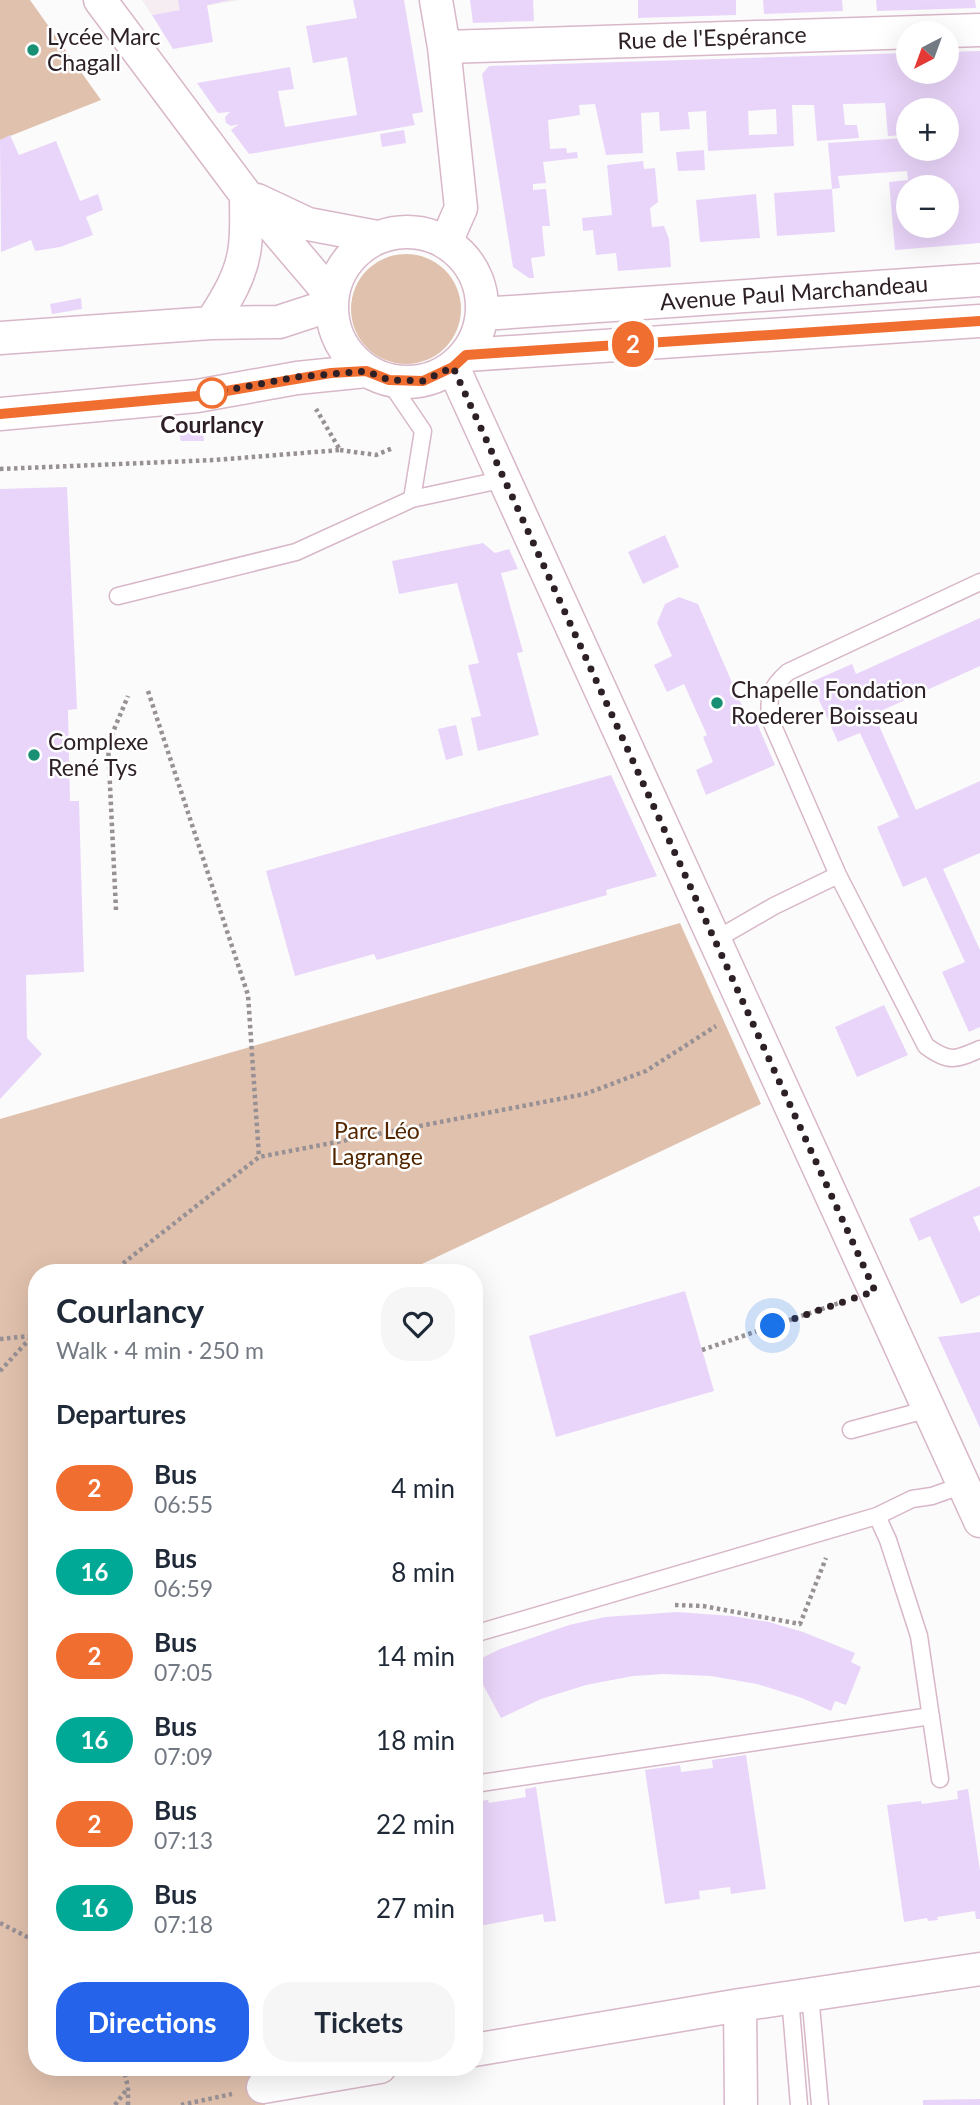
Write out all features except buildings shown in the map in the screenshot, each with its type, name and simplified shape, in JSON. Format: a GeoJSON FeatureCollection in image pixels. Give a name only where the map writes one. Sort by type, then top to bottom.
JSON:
{"type":"FeatureCollection","features":[{"type":"Feature","properties":{"kind":"street"},"geometry":{"type":"LineString","coordinates":[[100,0],[246,195],[331,300]]}},
{"type":"Feature","properties":{"kind":"street"},"geometry":{"type":"LineString","coordinates":[[436,0],[444,47],[461,208],[446,242]]}},
{"type":"Feature","properties":{"kind":"street","name":"Rue de l'Espérance"},"geometry":{"type":"LineString","coordinates":[[444,47],[980,30]]}},
{"type":"Feature","properties":{"kind":"street"},"geometry":{"type":"LineString","coordinates":[[246,195],[308,224],[377,237]]}},
{"type":"Feature","properties":{"kind":"street"},"geometry":{"type":"LineString","coordinates":[[211,323],[231,292],[240,267],[245,247],[246,195]]}},
{"type":"Feature","properties":{"kind":"street"},"geometry":{"type":"LineString","coordinates":[[0,414],[197,396],[297,377],[378,376],[423,381],[460,361],[477,335],[482,314],[481,293],[474,273],[462,255],[446,242],[424,233],[400,231],[377,237],[358,249],[343,266],[331,300],[333,323],[340,342],[351,358],[378,376]]}},
{"type":"Feature","properties":{"kind":"street","name":"Avenue Paul Marchandeau"},"geometry":{"type":"LineString","coordinates":[[482,314],[980,280]]}},
{"type":"Feature","properties":{"kind":"street"},"geometry":{"type":"LineString","coordinates":[[0,338],[211,323],[279,322],[331,300]]}},
{"type":"Feature","properties":{"kind":"street","name":"Avenue Paul Marchandeau"},"geometry":{"type":"LineString","coordinates":[[460,361],[980,321]]}},
{"type":"Feature","properties":{"kind":"street"},"geometry":{"type":"LineString","coordinates":[[460,361],[505,479],[980,1521]]}},
{"type":"Feature","properties":{"kind":"street"},"geometry":{"type":"LineString","coordinates":[[483,2048],[800,1995],[980,1969]]}},
{"type":"Feature","properties":{"kind":"street"},"geometry":{"type":"LineString","coordinates":[[740,2005],[741,2105]]}},
{"type":"Feature","properties":{"kind":"street"},"geometry":{"type":"LineString","coordinates":[[263,2087],[327,2076]]}},
{"type":"Feature","properties":{"kind":"lane"},"geometry":{"type":"LineString","coordinates":[[378,376],[423,430],[412,499]]}},
{"type":"Feature","properties":{"kind":"lane"},"geometry":{"type":"LineString","coordinates":[[118,596],[296,552],[412,499],[505,479]]}},
{"type":"Feature","properties":{"kind":"lane"},"geometry":{"type":"LineString","coordinates":[[975,1056],[949,1059],[926,1046],[838,875],[770,719],[769,696],[788,672],[980,582]]}},
{"type":"Feature","properties":{"kind":"lane"},"geometry":{"type":"LineString","coordinates":[[715,940],[774,906],[838,875]]}},
{"type":"Feature","properties":{"kind":"lane"},"geometry":{"type":"LineString","coordinates":[[851,1430],[929,1409]]}},
{"type":"Feature","properties":{"kind":"lane"},"geometry":{"type":"LineString","coordinates":[[483,1631],[877,1516],[912,1499],[932,1496],[963,1485]]}},
{"type":"Feature","properties":{"kind":"lane"},"geometry":{"type":"LineString","coordinates":[[877,1516],[888,1540],[919,1636],[940,1779]]}},
{"type":"Feature","properties":{"kind":"lane"},"geometry":{"type":"LineString","coordinates":[[483,1783],[931,1716]]}},
{"type":"Feature","properties":{"kind":"lane"},"geometry":{"type":"LineString","coordinates":[[799,2105],[800,1995]]}},
{"type":"Feature","properties":{"kind":"lane"},"geometry":{"type":"LineString","coordinates":[[800,1995],[821,2105]]}},
{"type":"Feature","properties":{"kind":"path"},"geometry":{"type":"LineString","coordinates":[[340,450],[376,455],[423,430]]}},
{"type":"Feature","properties":{"kind":"path"},"geometry":{"type":"LineString","coordinates":[[148,691],[248,995],[259,1157]]}},
{"type":"Feature","properties":{"kind":"path"},"geometry":{"type":"LineString","coordinates":[[116,910],[108,744],[128,696]]}},
{"type":"Feature","properties":{"kind":"path"},"geometry":{"type":"LineString","coordinates":[[122,1264],[259,1157],[585,1094],[646,1071],[746,1008]]}},
{"type":"Feature","properties":{"kind":"path"},"geometry":{"type":"LineString","coordinates":[[702,1350],[875,1291]]}},
{"type":"Feature","properties":{"kind":"path"},"geometry":{"type":"LineString","coordinates":[[0,1339],[28,1336]]}},
{"type":"Feature","properties":{"kind":"path"},"geometry":{"type":"LineString","coordinates":[[0,1371],[28,1338]]}},
{"type":"Feature","properties":{"kind":"path"},"geometry":{"type":"LineString","coordinates":[[662,1605],[703,1606],[800,1624],[826,1557],[888,1540]]}},
{"type":"Feature","properties":{"kind":"path"},"geometry":{"type":"LineString","coordinates":[[0,1923],[28,1937]]}},
{"type":"Feature","properties":{"kind":"path"},"geometry":{"type":"LineString","coordinates":[[125,2076],[128,2105]]}},
{"type":"Feature","properties":{"kind":"path"},"geometry":{"type":"LineString","coordinates":[[115,2105],[128,2087]]}},
{"type":"Feature","properties":{"kind":"path"},"geometry":{"type":"LineString","coordinates":[[181,2105],[263,2087]]}},
{"type":"Feature","properties":{"kind":"shaded area"},"geometry":{"type":"Polygon","coordinates":[[[142,0],[240,0],[152,15],[142,0]]]}},
{"type":"Feature","properties":{"kind":"green space","name":"Lycée Marc Chagall"},"geometry":{"type":"Polygon","coordinates":[[[0,0],[30,0],[101,100],[0,140],[0,0]]]}},
{"type":"Feature","properties":{"kind":"green space"},"geometry":{"type":"Polygon","coordinates":[[[406,254],[427,258],[445,270],[457,288],[461,309],[457,330],[445,348],[427,360],[406,364],[385,360],[367,348],[355,330],[351,309],[355,288],[367,270],[385,258],[406,254]]]}},
{"type":"Feature","properties":{"kind":"green space","name":"Parc Léo Lagrange"},"geometry":{"type":"Polygon","coordinates":[[[680,923],[761,1104],[422,1264],[28,1264],[28,2076],[261,2076],[265,2105],[0,2105],[0,1119],[680,923]]]}},
{"type":"Feature","properties":{"kind":"bus line","name":"2"},"geometry":{"type":"LineString","coordinates":[[0,414],[197,396],[331,373],[366,371],[389,380],[423,381],[453,367],[466,355],[980,321]]}},
{"type":"Feature","properties":{"kind":"place","name":"Lycée Marc Chagall"},"geometry":{"type":"Point","coordinates":[33,50]}},
{"type":"Feature","properties":{"kind":"place","name":"Courlancy"},"geometry":{"type":"Point","coordinates":[212,393]}},
{"type":"Feature","properties":{"kind":"place","name":"Chapelle Fondation Roederer Boisseau"},"geometry":{"type":"Point","coordinates":[717,703]}},
{"type":"Feature","properties":{"kind":"place","name":"Complexe René Tys"},"geometry":{"type":"Point","coordinates":[34,755]}},
{"type":"Feature","properties":{"kind":"route"},"geometry":{"type":"LineString","coordinates":[[212,393],[297,377],[366,371],[389,380],[423,381],[453,367],[875,1291],[773,1326]]}}]}
